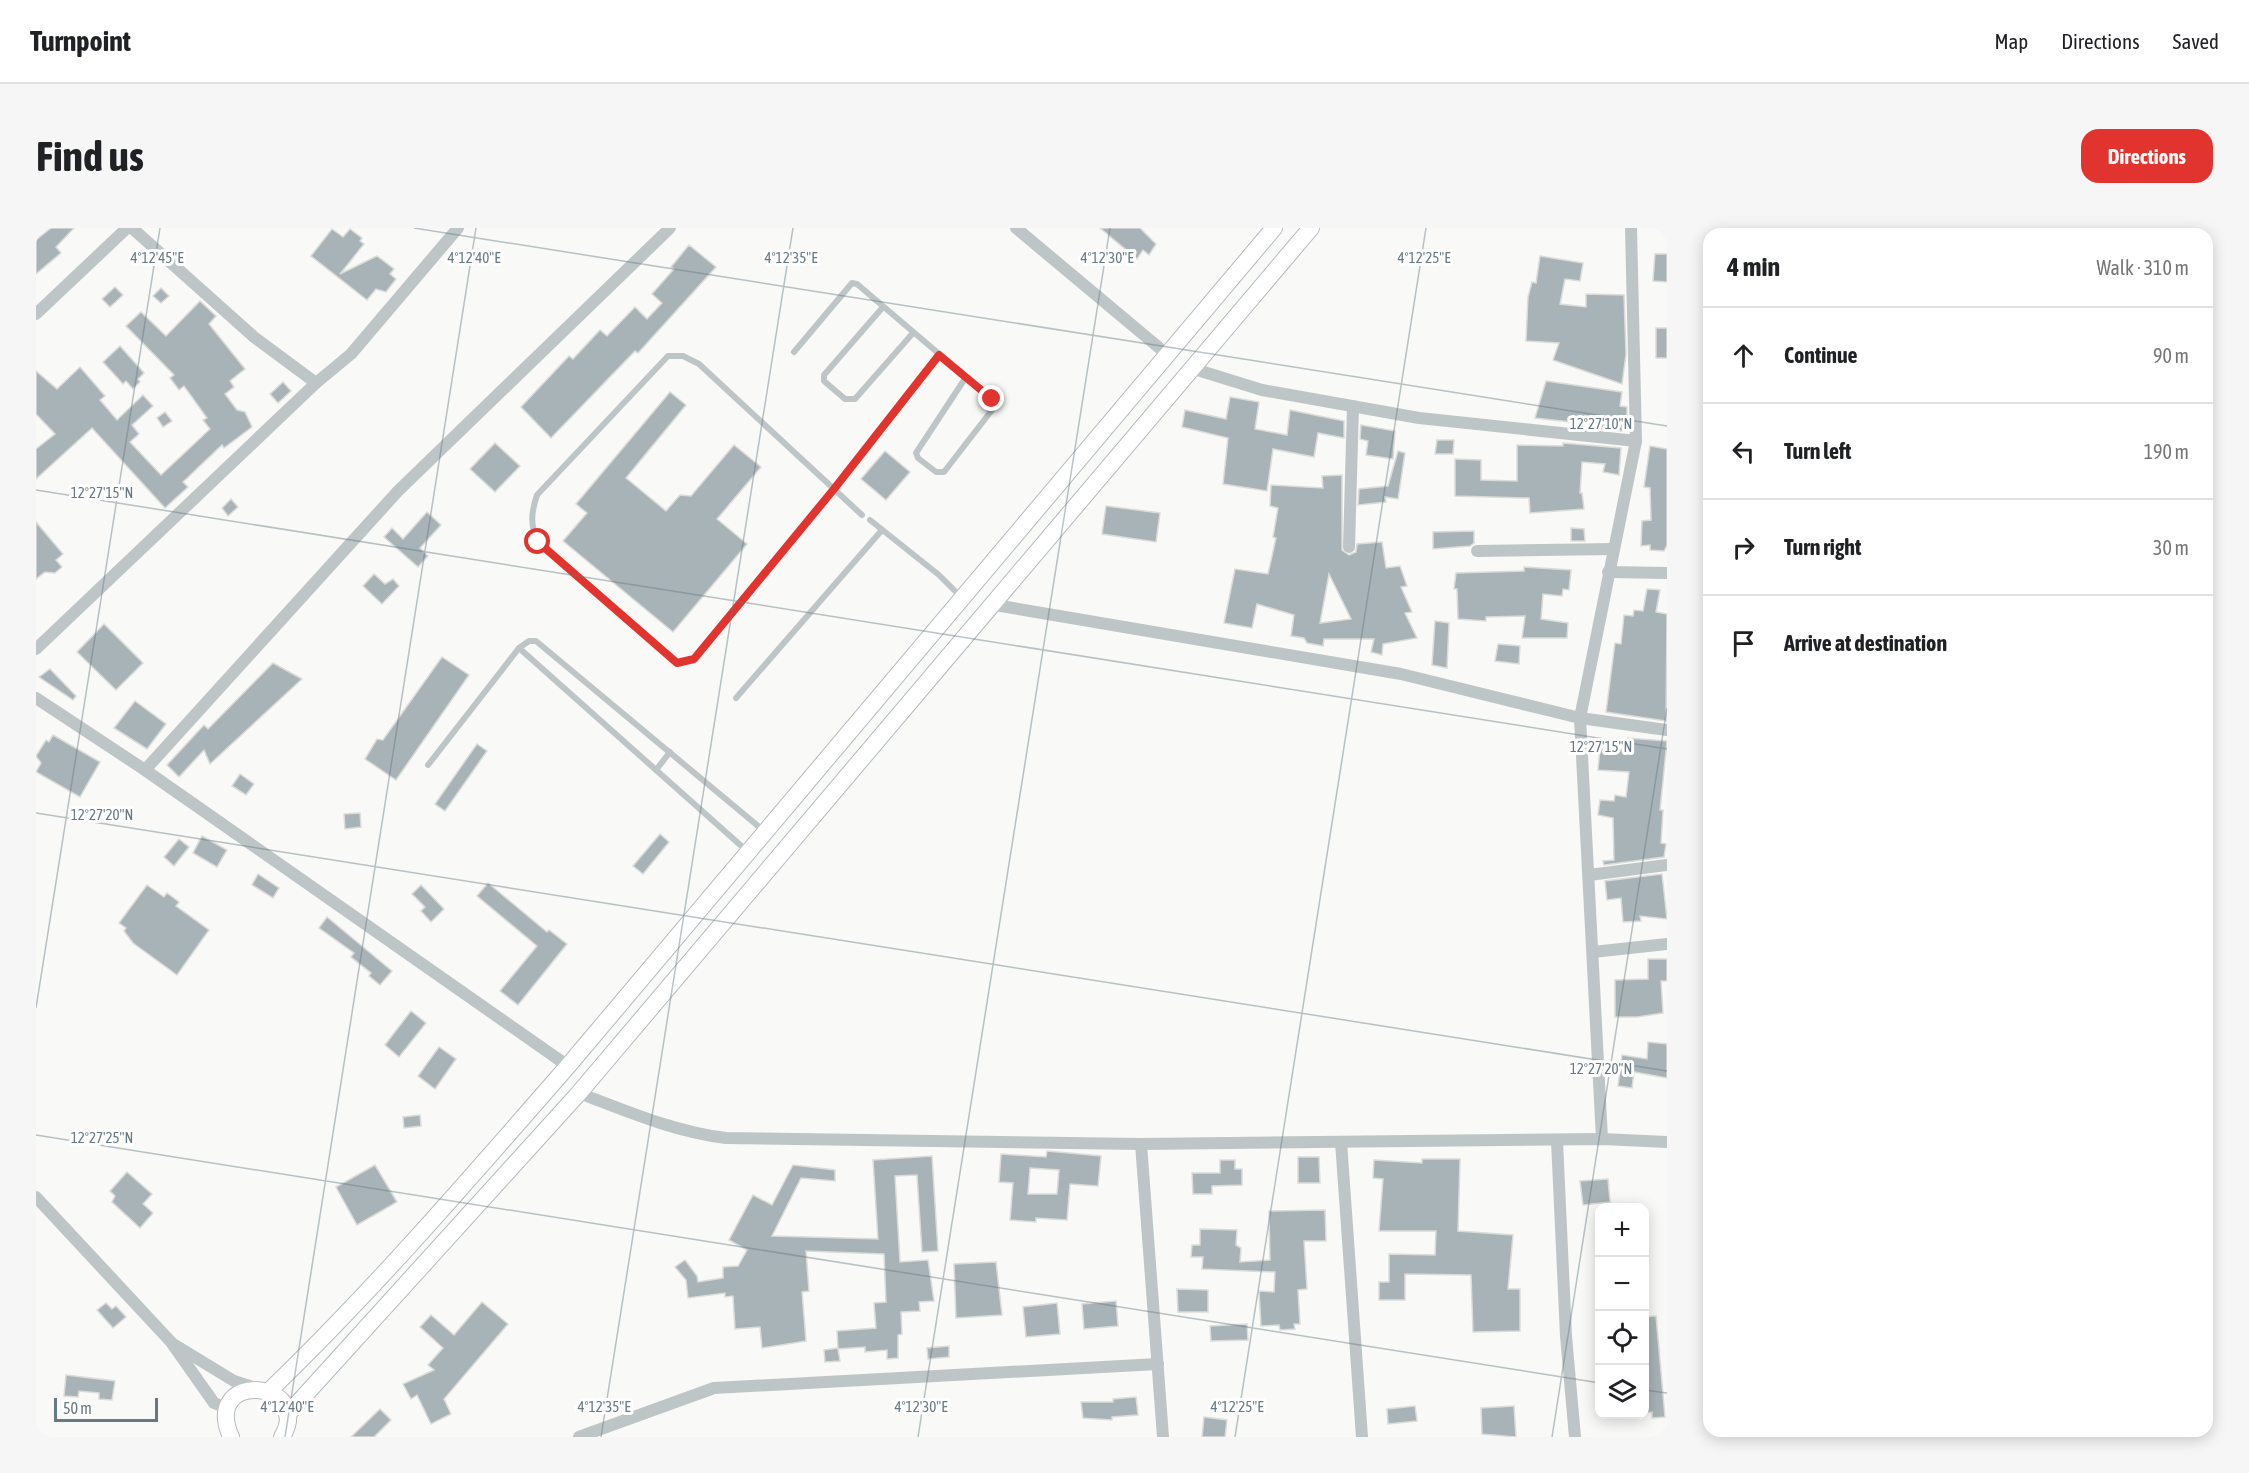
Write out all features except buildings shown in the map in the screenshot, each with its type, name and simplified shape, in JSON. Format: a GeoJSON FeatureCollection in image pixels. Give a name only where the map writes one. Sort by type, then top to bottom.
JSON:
{"type":"FeatureCollection","features":[{"type":"Feature","properties":{"kind":"main road"},"geometry":{"type":"LineString","coordinates":[[216,1437],[226,1411],[234,1398],[244,1391],[263,1390],[315,1347],[461,1189],[568,1066],[1169,356],[1274,228]]}},
{"type":"Feature","properties":{"kind":"main road"},"geometry":{"type":"LineString","coordinates":[[282,1437],[287,1415],[579,1093],[1311,228]]}},
{"type":"Feature","properties":{"kind":"main road"},"geometry":{"type":"LineString","coordinates":[[263,1390],[284,1406],[287,1415]]}},
{"type":"Feature","properties":{"kind":"main road"},"geometry":{"type":"LineString","coordinates":[[226,1411],[225,1425],[231,1437]]}},
{"type":"Feature","properties":{"kind":"street"},"geometry":{"type":"LineString","coordinates":[[36,314],[127,228]]}},
{"type":"Feature","properties":{"kind":"street"},"geometry":{"type":"LineString","coordinates":[[132,228],[254,336],[316,383]]}},
{"type":"Feature","properties":{"kind":"street"},"geometry":{"type":"LineString","coordinates":[[36,648],[316,383],[351,354],[458,228]]}},
{"type":"Feature","properties":{"kind":"street"},"geometry":{"type":"LineString","coordinates":[[145,770],[398,491],[670,228]]}},
{"type":"Feature","properties":{"kind":"street"},"geometry":{"type":"LineString","coordinates":[[1016,228],[1169,356]]}},
{"type":"Feature","properties":{"kind":"street"},"geometry":{"type":"LineString","coordinates":[[1602,1139],[1580,718],[1636,441],[1631,228]]}},
{"type":"Feature","properties":{"kind":"street"},"geometry":{"type":"LineString","coordinates":[[1191,368],[1262,390],[1419,418],[1636,441]]}},
{"type":"Feature","properties":{"kind":"street"},"geometry":{"type":"LineString","coordinates":[[1349,547],[1353,406]]}},
{"type":"Feature","properties":{"kind":"street"},"geometry":{"type":"LineString","coordinates":[[1477,551],[1614,549]]}},
{"type":"Feature","properties":{"kind":"street"},"geometry":{"type":"LineString","coordinates":[[1608,572],[1667,573]]}},
{"type":"Feature","properties":{"kind":"street"},"geometry":{"type":"LineString","coordinates":[[994,605],[1401,674],[1580,718],[1667,730]]}},
{"type":"Feature","properties":{"kind":"street"},"geometry":{"type":"LineString","coordinates":[[36,698],[145,770],[568,1066]]}},
{"type":"Feature","properties":{"kind":"street"},"geometry":{"type":"LineString","coordinates":[[1589,875],[1667,865]]}},
{"type":"Feature","properties":{"kind":"street"},"geometry":{"type":"LineString","coordinates":[[1593,952],[1667,944]]}},
{"type":"Feature","properties":{"kind":"street"},"geometry":{"type":"LineString","coordinates":[[579,1093],[640,1117],[706,1136],[726,1138],[1141,1144],[1602,1139],[1667,1142]]}},
{"type":"Feature","properties":{"kind":"street"},"geometry":{"type":"LineString","coordinates":[[1557,1141],[1566,1336],[1575,1437]]}},
{"type":"Feature","properties":{"kind":"street"},"geometry":{"type":"LineString","coordinates":[[1341,1142],[1362,1437]]}},
{"type":"Feature","properties":{"kind":"street"},"geometry":{"type":"LineString","coordinates":[[1141,1144],[1163,1437]]}},
{"type":"Feature","properties":{"kind":"street"},"geometry":{"type":"LineString","coordinates":[[36,1197],[171,1342],[214,1403],[226,1411]]}},
{"type":"Feature","properties":{"kind":"street"},"geometry":{"type":"LineString","coordinates":[[171,1342],[234,1381],[263,1390]]}},
{"type":"Feature","properties":{"kind":"street"},"geometry":{"type":"LineString","coordinates":[[579,1437],[714,1388],[1158,1364]]}},
{"type":"Feature","properties":{"kind":"lane"},"geometry":{"type":"LineString","coordinates":[[794,351],[849,284],[856,284],[939,355],[966,377],[992,399],[992,410],[944,472],[936,472],[918,458],[916,453],[966,377]]}},
{"type":"Feature","properties":{"kind":"lane"},"geometry":{"type":"LineString","coordinates":[[883,307],[824,375],[824,381],[845,399],[855,399],[913,333]]}},
{"type":"Feature","properties":{"kind":"lane"},"geometry":{"type":"LineString","coordinates":[[862,515],[834,489],[699,364],[683,356],[668,356],[537,495],[532,511],[531,527],[538,542],[677,663],[694,659],[834,489],[939,355]]}},
{"type":"Feature","properties":{"kind":"lane"},"geometry":{"type":"LineString","coordinates":[[870,520],[939,575],[963,599]]}},
{"type":"Feature","properties":{"kind":"lane"},"geometry":{"type":"LineString","coordinates":[[736,698],[882,530]]}},
{"type":"Feature","properties":{"kind":"lane"},"geometry":{"type":"LineString","coordinates":[[428,765],[519,648],[529,641],[536,641],[765,831]]}},
{"type":"Feature","properties":{"kind":"lane"},"geometry":{"type":"LineString","coordinates":[[519,648],[747,852]]}},
{"type":"Feature","properties":{"kind":"lane"},"geometry":{"type":"LineString","coordinates":[[656,770],[670,752]]}},
{"type":"Feature","properties":{"kind":"route"},"geometry":{"type":"LineString","coordinates":[[538,542],[677,663],[686,662],[694,659],[834,489],[939,355],[992,399]]}}]}
